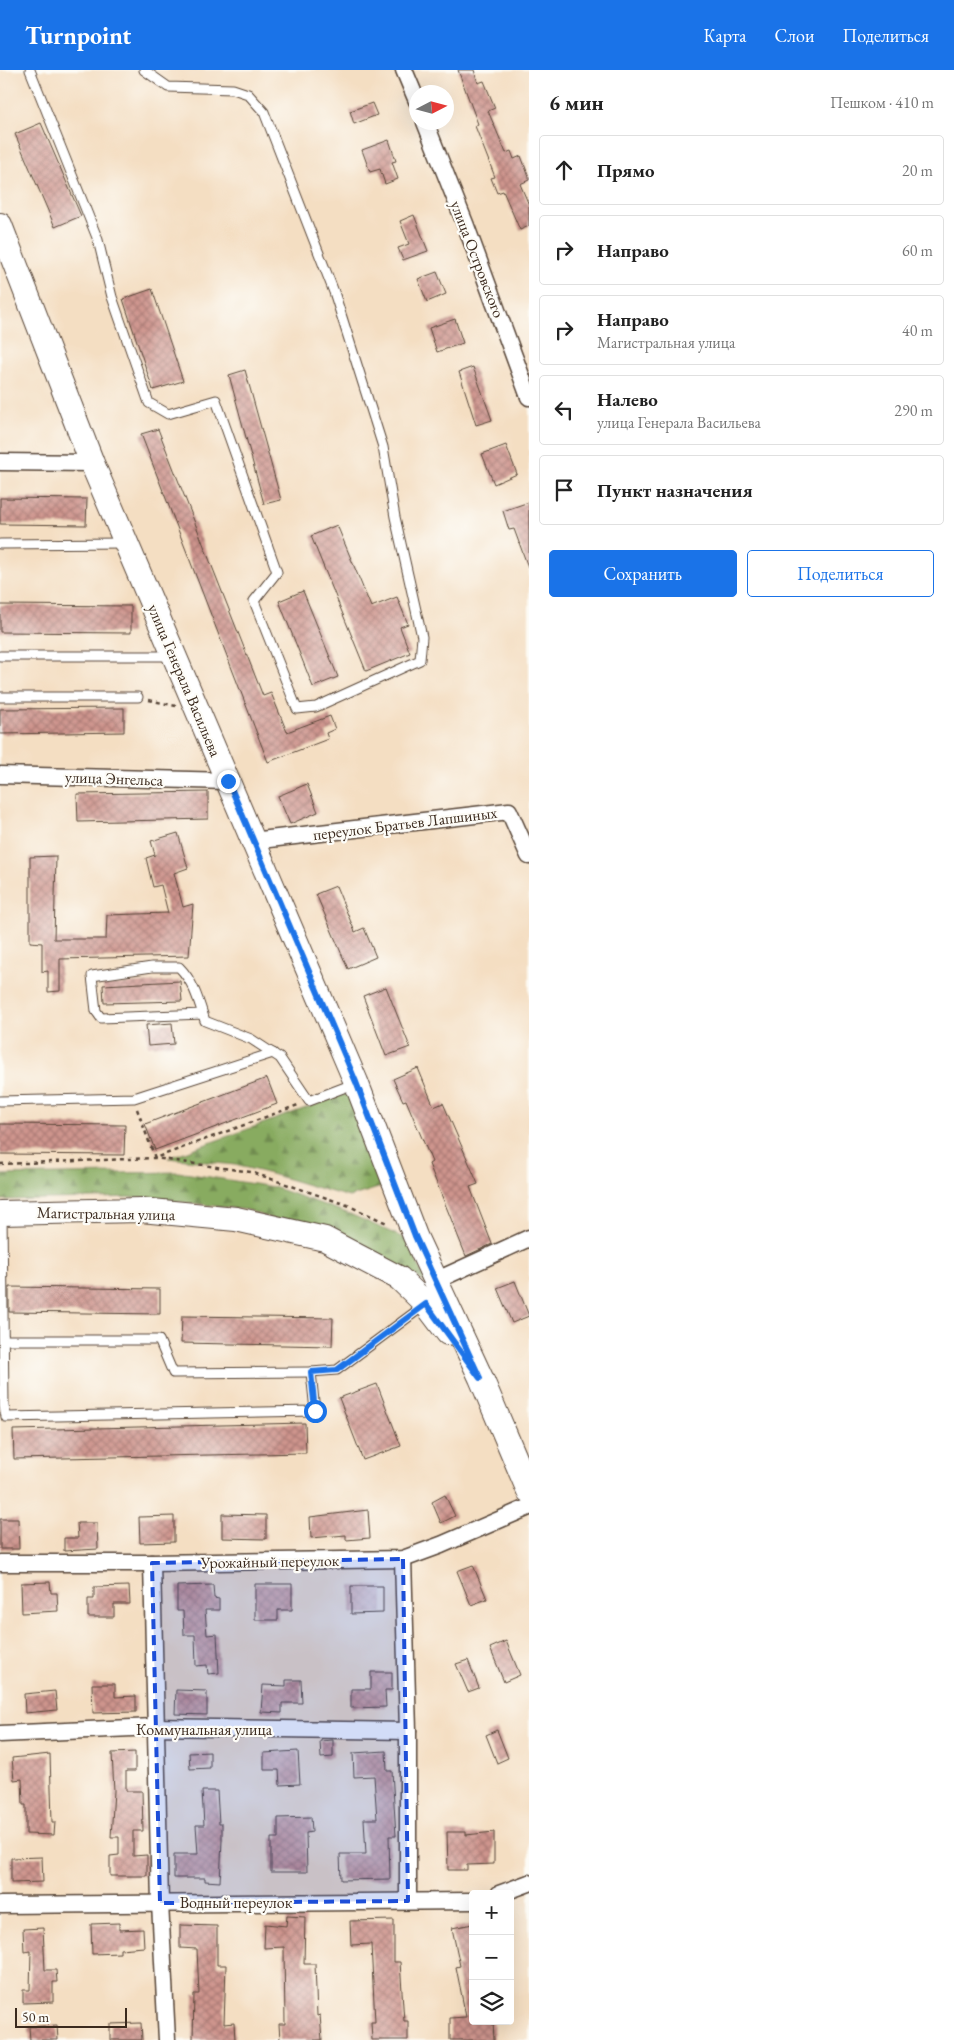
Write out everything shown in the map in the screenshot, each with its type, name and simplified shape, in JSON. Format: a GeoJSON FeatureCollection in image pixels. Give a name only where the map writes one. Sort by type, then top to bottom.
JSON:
{"type":"FeatureCollection","features":[{"type":"Feature","properties":{"kind":"main road","name":"улица Генерала Васильева"},"geometry":{"type":"LineString","coordinates":[[0,225],[92,463],[356,1082],[415,1236],[480,1378],[529,1492]]}},
{"type":"Feature","properties":{"kind":"main road","name":"Магистральная улица"},"geometry":{"type":"LineString","coordinates":[[1,1213],[141,1210],[236,1219],[325,1239],[399,1278],[426,1304],[480,1378]]}},
{"type":"Feature","properties":{"kind":"street"},"geometry":{"type":"LineString","coordinates":[[404,70],[410,85]]}},
{"type":"Feature","properties":{"kind":"street","name":"улица Островского"},"geometry":{"type":"LineString","coordinates":[[428,130],[529,397]]}},
{"type":"Feature","properties":{"kind":"street"},"geometry":{"type":"LineString","coordinates":[[0,462],[92,463]]}},
{"type":"Feature","properties":{"kind":"street","name":"улица Энгельса"},"geometry":{"type":"LineString","coordinates":[[0,774],[228,781]]}},
{"type":"Feature","properties":{"kind":"street","name":"переулок Братьев Лапшиных"},"geometry":{"type":"LineString","coordinates":[[252,841],[509,811],[529,856]]}},
{"type":"Feature","properties":{"kind":"street"},"geometry":{"type":"LineString","coordinates":[[435,1281],[529,1238]]}},
{"type":"Feature","properties":{"kind":"street","name":"Урожайный переулок"},"geometry":{"type":"LineString","coordinates":[[0,1563],[152,1563],[403,1559],[441,1545],[529,1507]]}},
{"type":"Feature","properties":{"kind":"street"},"geometry":{"type":"LineString","coordinates":[[403,1559],[408,1731],[408,1901]]}},
{"type":"Feature","properties":{"kind":"street"},"geometry":{"type":"LineString","coordinates":[[152,1563],[154,1727],[167,2040]]}},
{"type":"Feature","properties":{"kind":"street","name":"Коммунальная улица"},"geometry":{"type":"LineString","coordinates":[[0,1734],[154,1727],[408,1731]]}},
{"type":"Feature","properties":{"kind":"street"},"geometry":{"type":"LineString","coordinates":[[510,1890],[529,1883]]}},
{"type":"Feature","properties":{"kind":"street","name":"Водный переулок"},"geometry":{"type":"LineString","coordinates":[[0,1905],[469,1901]]}},
{"type":"Feature","properties":{"kind":"lane"},"geometry":{"type":"LineString","coordinates":[[30,70],[98,240],[112,297],[149,403],[168,414],[216,400],[277,572],[254,601],[297,709],[316,707],[420,660],[422,637],[394,517],[383,447],[334,292],[264,112],[248,94],[232,89],[168,87],[144,70]]}},
{"type":"Feature","properties":{"kind":"lane"},"geometry":{"type":"LineString","coordinates":[[0,544],[126,543]]}},
{"type":"Feature","properties":{"kind":"lane"},"geometry":{"type":"LineString","coordinates":[[0,656],[174,656]]}},
{"type":"Feature","properties":{"kind":"lane"},"geometry":{"type":"LineString","coordinates":[[0,697],[138,697]]}},
{"type":"Feature","properties":{"kind":"lane"},"geometry":{"type":"LineString","coordinates":[[203,1014],[101,1018],[96,1011],[92,976],[152,967],[179,967],[189,977],[203,1014],[205,1022],[252,1039],[280,1058],[309,1101],[356,1082]]}},
{"type":"Feature","properties":{"kind":"lane"},"geometry":{"type":"LineString","coordinates":[[0,1101],[134,1098],[273,1053]]}},
{"type":"Feature","properties":{"kind":"lane"},"geometry":{"type":"LineString","coordinates":[[1,1213],[5,1340],[4,1406],[6,1417],[315,1411],[311,1372]]}},
{"type":"Feature","properties":{"kind":"lane"},"geometry":{"type":"LineString","coordinates":[[5,1340],[159,1340],[173,1373],[311,1372],[337,1370],[426,1304]]}},
{"type":"Feature","properties":{"kind":"path"},"geometry":{"type":"LineString","coordinates":[[138,697],[180,707]]}},
{"type":"Feature","properties":{"kind":"path"},"geometry":{"type":"LineString","coordinates":[[134,1098],[155,1158]]}},
{"type":"Feature","properties":{"kind":"path"},"geometry":{"type":"LineString","coordinates":[[155,1158],[309,1101]]}},
{"type":"Feature","properties":{"kind":"path"},"geometry":{"type":"LineString","coordinates":[[0,1164],[155,1158],[251,1172],[347,1204],[390,1224]]}},
{"type":"Feature","properties":{"kind":"highlighted area"},"geometry":{"type":"Polygon","coordinates":[[[403,1559],[408,1901],[160,1903],[152,1563],[403,1559]]]}},
{"type":"Feature","properties":{"kind":"green space"},"geometry":{"type":"Polygon","coordinates":[[[350,1092],[388,1185],[349,1197],[235,1165],[168,1158],[350,1092]]]}},
{"type":"Feature","properties":{"kind":"green space"},"geometry":{"type":"Polygon","coordinates":[[[178,1172],[273,1187],[350,1214],[406,1239],[428,1285],[408,1271],[248,1210],[140,1197],[0,1200],[0,1175],[178,1172]]]}},
{"type":"Feature","properties":{"kind":"building"},"geometry":{"type":"Polygon","coordinates":[[[458,70],[474,70],[478,83],[484,81],[495,108],[488,111],[506,153],[511,151],[514,159],[521,156],[529,177],[529,180],[520,184],[529,205],[529,226],[520,230],[503,191],[497,193],[491,178],[495,177],[475,126],[478,124],[458,70]]]}},
{"type":"Feature","properties":{"kind":"building"},"geometry":{"type":"Polygon","coordinates":[[[372,103],[377,115],[354,124],[350,111],[372,103]]]}},
{"type":"Feature","properties":{"kind":"building"},"geometry":{"type":"Polygon","coordinates":[[[41,123],[81,216],[55,227],[15,134],[41,123]]]}},
{"type":"Feature","properties":{"kind":"building"},"geometry":{"type":"Polygon","coordinates":[[[389,140],[396,161],[392,162],[398,179],[385,184],[380,169],[370,172],[362,150],[389,140]]]}},
{"type":"Feature","properties":{"kind":"building"},"geometry":{"type":"Polygon","coordinates":[[[414,215],[428,251],[403,260],[398,248],[409,244],[400,221],[414,215]]]}},
{"type":"Feature","properties":{"kind":"building"},"geometry":{"type":"Polygon","coordinates":[[[437,272],[446,294],[427,302],[418,279],[437,272]]]}},
{"type":"Feature","properties":{"kind":"building"},"geometry":{"type":"Polygon","coordinates":[[[152,289],[183,381],[153,390],[123,299],[152,289]]]}},
{"type":"Feature","properties":{"kind":"building"},"geometry":{"type":"Polygon","coordinates":[[[455,319],[463,343],[437,352],[429,328],[455,319]]]}},
{"type":"Feature","properties":{"kind":"building"},"geometry":{"type":"Polygon","coordinates":[[[473,367],[492,420],[476,425],[459,372],[473,367]]]}},
{"type":"Feature","properties":{"kind":"building"},"geometry":{"type":"Polygon","coordinates":[[[245,370],[281,500],[264,504],[229,375],[245,370]]]}},
{"type":"Feature","properties":{"kind":"building"},"geometry":{"type":"Polygon","coordinates":[[[158,429],[263,696],[271,693],[287,732],[330,716],[335,729],[326,733],[328,739],[268,762],[141,434],[158,429]]]}},
{"type":"Feature","properties":{"kind":"building"},"geometry":{"type":"Polygon","coordinates":[[[506,445],[517,474],[494,484],[482,454],[506,445]]]}},
{"type":"Feature","properties":{"kind":"building"},"geometry":{"type":"Polygon","coordinates":[[[0,498],[87,499],[86,525],[0,524],[0,498]]]}},
{"type":"Feature","properties":{"kind":"building"},"geometry":{"type":"Polygon","coordinates":[[[529,502],[528,567],[514,529],[509,530],[503,511],[529,502]]]}},
{"type":"Feature","properties":{"kind":"building"},"geometry":{"type":"Polygon","coordinates":[[[337,525],[371,607],[397,597],[408,624],[400,627],[410,653],[366,671],[311,536],[337,525]]]}},
{"type":"Feature","properties":{"kind":"building"},"geometry":{"type":"Polygon","coordinates":[[[303,591],[338,677],[313,687],[279,601],[303,591]]]}},
{"type":"Feature","properties":{"kind":"building"},"geometry":{"type":"Polygon","coordinates":[[[0,605],[131,606],[131,633],[0,632],[0,605]]]}},
{"type":"Feature","properties":{"kind":"building"},"geometry":{"type":"Polygon","coordinates":[[[124,708],[124,732],[0,734],[0,709],[124,708]]]}},
{"type":"Feature","properties":{"kind":"building"},"geometry":{"type":"Polygon","coordinates":[[[307,784],[318,812],[290,824],[278,796],[307,784]]]}},
{"type":"Feature","properties":{"kind":"building"},"geometry":{"type":"Polygon","coordinates":[[[208,792],[208,819],[78,822],[77,794],[208,792]]]}},
{"type":"Feature","properties":{"kind":"building"},"geometry":{"type":"Polygon","coordinates":[[[178,833],[188,868],[174,873],[183,907],[193,904],[189,956],[60,959],[60,991],[48,992],[48,971],[42,972],[42,943],[30,942],[30,857],[56,856],[54,939],[106,939],[107,915],[168,913],[161,885],[153,887],[146,858],[155,855],[151,841],[178,833]]]}},
{"type":"Feature","properties":{"kind":"building"},"geometry":{"type":"Polygon","coordinates":[[[336,886],[355,932],[364,928],[376,957],[348,969],[316,894],[336,886]]]}},
{"type":"Feature","properties":{"kind":"building"},"geometry":{"type":"Polygon","coordinates":[[[180,981],[182,1001],[104,1003],[103,985],[180,981]]]}},
{"type":"Feature","properties":{"kind":"building"},"geometry":{"type":"Polygon","coordinates":[[[386,987],[410,1047],[386,1056],[363,996],[386,987]]]}},
{"type":"Feature","properties":{"kind":"building"},"geometry":{"type":"Polygon","coordinates":[[[172,1023],[174,1044],[148,1046],[146,1025],[172,1023]]]}},
{"type":"Feature","properties":{"kind":"building"},"geometry":{"type":"Polygon","coordinates":[[[418,1068],[434,1107],[443,1103],[478,1184],[470,1187],[492,1244],[466,1256],[429,1164],[432,1162],[406,1100],[403,1101],[393,1079],[418,1068]]]}},
{"type":"Feature","properties":{"kind":"building"},"geometry":{"type":"Polygon","coordinates":[[[267,1078],[277,1104],[155,1150],[145,1124],[267,1078]]]}},
{"type":"Feature","properties":{"kind":"building"},"geometry":{"type":"Polygon","coordinates":[[[0,1124],[125,1125],[124,1155],[0,1154],[0,1124]]]}},
{"type":"Feature","properties":{"kind":"building"},"geometry":{"type":"Polygon","coordinates":[[[515,1281],[529,1316],[512,1323],[497,1288],[515,1281]]]}},
{"type":"Feature","properties":{"kind":"building"},"geometry":{"type":"Polygon","coordinates":[[[9,1287],[160,1289],[160,1314],[9,1312],[9,1287]]]}},
{"type":"Feature","properties":{"kind":"building"},"geometry":{"type":"Polygon","coordinates":[[[182,1316],[333,1318],[332,1346],[181,1343],[182,1316]]]}},
{"type":"Feature","properties":{"kind":"building"},"geometry":{"type":"Polygon","coordinates":[[[377,1384],[401,1446],[363,1460],[339,1398],[377,1384]]]}},
{"type":"Feature","properties":{"kind":"building"},"geometry":{"type":"Polygon","coordinates":[[[305,1423],[306,1453],[14,1459],[13,1430],[305,1423]]]}},
{"type":"Feature","properties":{"kind":"building"},"geometry":{"type":"Polygon","coordinates":[[[445,1495],[455,1516],[441,1523],[432,1502],[445,1495]]]}},
{"type":"Feature","properties":{"kind":"building"},"geometry":{"type":"Polygon","coordinates":[[[368,1510],[370,1538],[346,1540],[346,1535],[311,1538],[310,1517],[368,1510]]]}},
{"type":"Feature","properties":{"kind":"building"},"geometry":{"type":"Polygon","coordinates":[[[222,1514],[266,1515],[266,1539],[222,1538],[222,1514]]]}},
{"type":"Feature","properties":{"kind":"building"},"geometry":{"type":"Polygon","coordinates":[[[174,1516],[174,1542],[140,1543],[139,1517],[174,1516]]]}},
{"type":"Feature","properties":{"kind":"building"},"geometry":{"type":"Polygon","coordinates":[[[0,1519],[18,1519],[19,1549],[0,1549],[0,1519]]]}},
{"type":"Feature","properties":{"kind":"building"},"geometry":{"type":"Polygon","coordinates":[[[77,1523],[97,1523],[98,1549],[64,1551],[64,1538],[78,1538],[77,1523]]]}},
{"type":"Feature","properties":{"kind":"building"},"geometry":{"type":"Polygon","coordinates":[[[473,1565],[487,1599],[471,1605],[457,1571],[473,1565]]]}},
{"type":"Feature","properties":{"kind":"building"},"geometry":{"type":"Polygon","coordinates":[[[50,1582],[51,1593],[57,1593],[58,1611],[22,1613],[21,1583],[50,1582]]]}},
{"type":"Feature","properties":{"kind":"building"},"geometry":{"type":"Polygon","coordinates":[[[255,1584],[292,1584],[292,1610],[278,1610],[278,1620],[255,1620],[255,1584]]]}},
{"type":"Feature","properties":{"kind":"building"},"geometry":{"type":"Polygon","coordinates":[[[213,1585],[214,1598],[219,1599],[219,1610],[205,1610],[207,1635],[217,1634],[219,1673],[208,1674],[207,1665],[196,1666],[195,1635],[184,1635],[183,1611],[177,1611],[177,1586],[213,1585]]]}},
{"type":"Feature","properties":{"kind":"building"},"geometry":{"type":"Polygon","coordinates":[[[129,1586],[130,1604],[114,1604],[114,1617],[88,1617],[88,1599],[94,1599],[94,1587],[129,1586]]]}},
{"type":"Feature","properties":{"kind":"building"},"geometry":{"type":"Polygon","coordinates":[[[351,1586],[383,1586],[383,1613],[351,1614],[351,1586]]]}},
{"type":"Feature","properties":{"kind":"building"},"geometry":{"type":"Polygon","coordinates":[[[506,1641],[520,1675],[504,1682],[490,1648],[506,1641]]]}},
{"type":"Feature","properties":{"kind":"building"},"geometry":{"type":"Polygon","coordinates":[[[468,1660],[479,1688],[468,1692],[456,1664],[468,1660]]]}},
{"type":"Feature","properties":{"kind":"building"},"geometry":{"type":"Polygon","coordinates":[[[371,1672],[392,1672],[392,1690],[385,1690],[386,1707],[351,1708],[351,1689],[371,1689],[371,1672]]]}},
{"type":"Feature","properties":{"kind":"building"},"geometry":{"type":"Polygon","coordinates":[[[286,1680],[301,1680],[302,1703],[282,1703],[282,1713],[261,1712],[263,1685],[286,1686],[286,1680]]]}},
{"type":"Feature","properties":{"kind":"building"},"geometry":{"type":"Polygon","coordinates":[[[92,1684],[115,1684],[115,1697],[136,1696],[136,1712],[93,1713],[92,1684]]]}},
{"type":"Feature","properties":{"kind":"building"},"geometry":{"type":"Polygon","coordinates":[[[176,1690],[207,1691],[207,1715],[175,1714],[176,1690]]]}},
{"type":"Feature","properties":{"kind":"building"},"geometry":{"type":"Polygon","coordinates":[[[55,1691],[57,1710],[25,1713],[24,1694],[55,1691]]]}},
{"type":"Feature","properties":{"kind":"building"},"geometry":{"type":"Polygon","coordinates":[[[497,1730],[508,1758],[497,1763],[486,1735],[497,1730]]]}},
{"type":"Feature","properties":{"kind":"building"},"geometry":{"type":"Polygon","coordinates":[[[333,1740],[333,1757],[321,1758],[320,1741],[333,1740]]]}},
{"type":"Feature","properties":{"kind":"building"},"geometry":{"type":"Polygon","coordinates":[[[298,1751],[300,1784],[280,1785],[279,1770],[264,1770],[264,1753],[298,1751]]]}},
{"type":"Feature","properties":{"kind":"building"},"geometry":{"type":"Polygon","coordinates":[[[386,1751],[387,1771],[392,1771],[396,1836],[389,1836],[390,1879],[341,1880],[340,1854],[366,1854],[364,1819],[377,1819],[374,1776],[354,1777],[353,1753],[386,1751]]]}},
{"type":"Feature","properties":{"kind":"building"},"geometry":{"type":"Polygon","coordinates":[[[135,1752],[135,1771],[126,1771],[126,1791],[142,1791],[143,1831],[133,1831],[133,1856],[147,1855],[147,1876],[110,1876],[110,1856],[119,1855],[119,1837],[111,1837],[114,1791],[112,1753],[135,1752]]]}},
{"type":"Feature","properties":{"kind":"building"},"geometry":{"type":"Polygon","coordinates":[[[210,1752],[210,1768],[190,1769],[189,1753],[210,1752]]]}},
{"type":"Feature","properties":{"kind":"building"},"geometry":{"type":"Polygon","coordinates":[[[50,1754],[52,1822],[55,1822],[54,1835],[26,1834],[26,1805],[23,1805],[22,1779],[14,1780],[12,1758],[50,1754]]]}},
{"type":"Feature","properties":{"kind":"building"},"geometry":{"type":"Polygon","coordinates":[[[202,1791],[217,1791],[219,1824],[222,1824],[220,1882],[205,1881],[205,1878],[174,1878],[174,1854],[198,1854],[196,1825],[204,1825],[202,1791]]]}},
{"type":"Feature","properties":{"kind":"building"},"geometry":{"type":"Polygon","coordinates":[[[311,1817],[312,1832],[306,1833],[307,1872],[271,1872],[271,1838],[278,1838],[278,1818],[311,1817]]]}},
{"type":"Feature","properties":{"kind":"building"},"geometry":{"type":"Polygon","coordinates":[[[447,1832],[466,1832],[466,1835],[494,1832],[494,1864],[467,1865],[467,1870],[448,1870],[447,1832]]]}},
{"type":"Feature","properties":{"kind":"building"},"geometry":{"type":"Polygon","coordinates":[[[42,1857],[43,1882],[11,1883],[11,1858],[42,1857]]]}},
{"type":"Feature","properties":{"kind":"building"},"geometry":{"type":"Polygon","coordinates":[[[287,1916],[305,1917],[304,1964],[315,1964],[317,2016],[320,2015],[322,2040],[280,2040],[279,2024],[285,2024],[284,1947],[264,1948],[265,1924],[286,1926],[287,1916]]]}},
{"type":"Feature","properties":{"kind":"building"},"geometry":{"type":"Polygon","coordinates":[[[394,1920],[394,1962],[400,1962],[404,2021],[408,2021],[408,2040],[372,2040],[371,2022],[375,2022],[371,1944],[351,1945],[350,1921],[394,1920]]]}},
{"type":"Feature","properties":{"kind":"building"},"geometry":{"type":"Polygon","coordinates":[[[119,1923],[119,1930],[143,1929],[144,1947],[120,1949],[120,1953],[92,1954],[91,1924],[119,1923]]]}},
{"type":"Feature","properties":{"kind":"building"},"geometry":{"type":"Polygon","coordinates":[[[180,1925],[217,1926],[217,1965],[226,1965],[224,2024],[234,2023],[235,2040],[193,2040],[194,1994],[199,1994],[197,1949],[180,1948],[180,1925]]]}},
{"type":"Feature","properties":{"kind":"building"},"geometry":{"type":"Polygon","coordinates":[[[469,1925],[469,2025],[493,2025],[494,2040],[450,2040],[450,2018],[466,2017],[456,1967],[460,1966],[452,1928],[469,1925]]]}},
{"type":"Feature","properties":{"kind":"building"},"geometry":{"type":"Polygon","coordinates":[[[43,1928],[45,1970],[56,1970],[57,1982],[53,1982],[53,2002],[23,2003],[23,1990],[30,1990],[31,1951],[24,1952],[23,1929],[43,1928]]]}},
{"type":"Feature","properties":{"kind":"building"},"geometry":{"type":"Polygon","coordinates":[[[141,2023],[142,2040],[110,2040],[110,2024],[141,2023]]]}},
{"type":"Feature","properties":{"kind":"building"},"geometry":{"type":"Polygon","coordinates":[[[57,2025],[58,2040],[30,2040],[29,2027],[57,2025]]]}},
{"type":"Feature","properties":{"kind":"route"},"geometry":{"type":"LineString","coordinates":[[228,781],[356,1082],[415,1236],[480,1378],[426,1304],[337,1370],[311,1372],[315,1411]]}}]}
